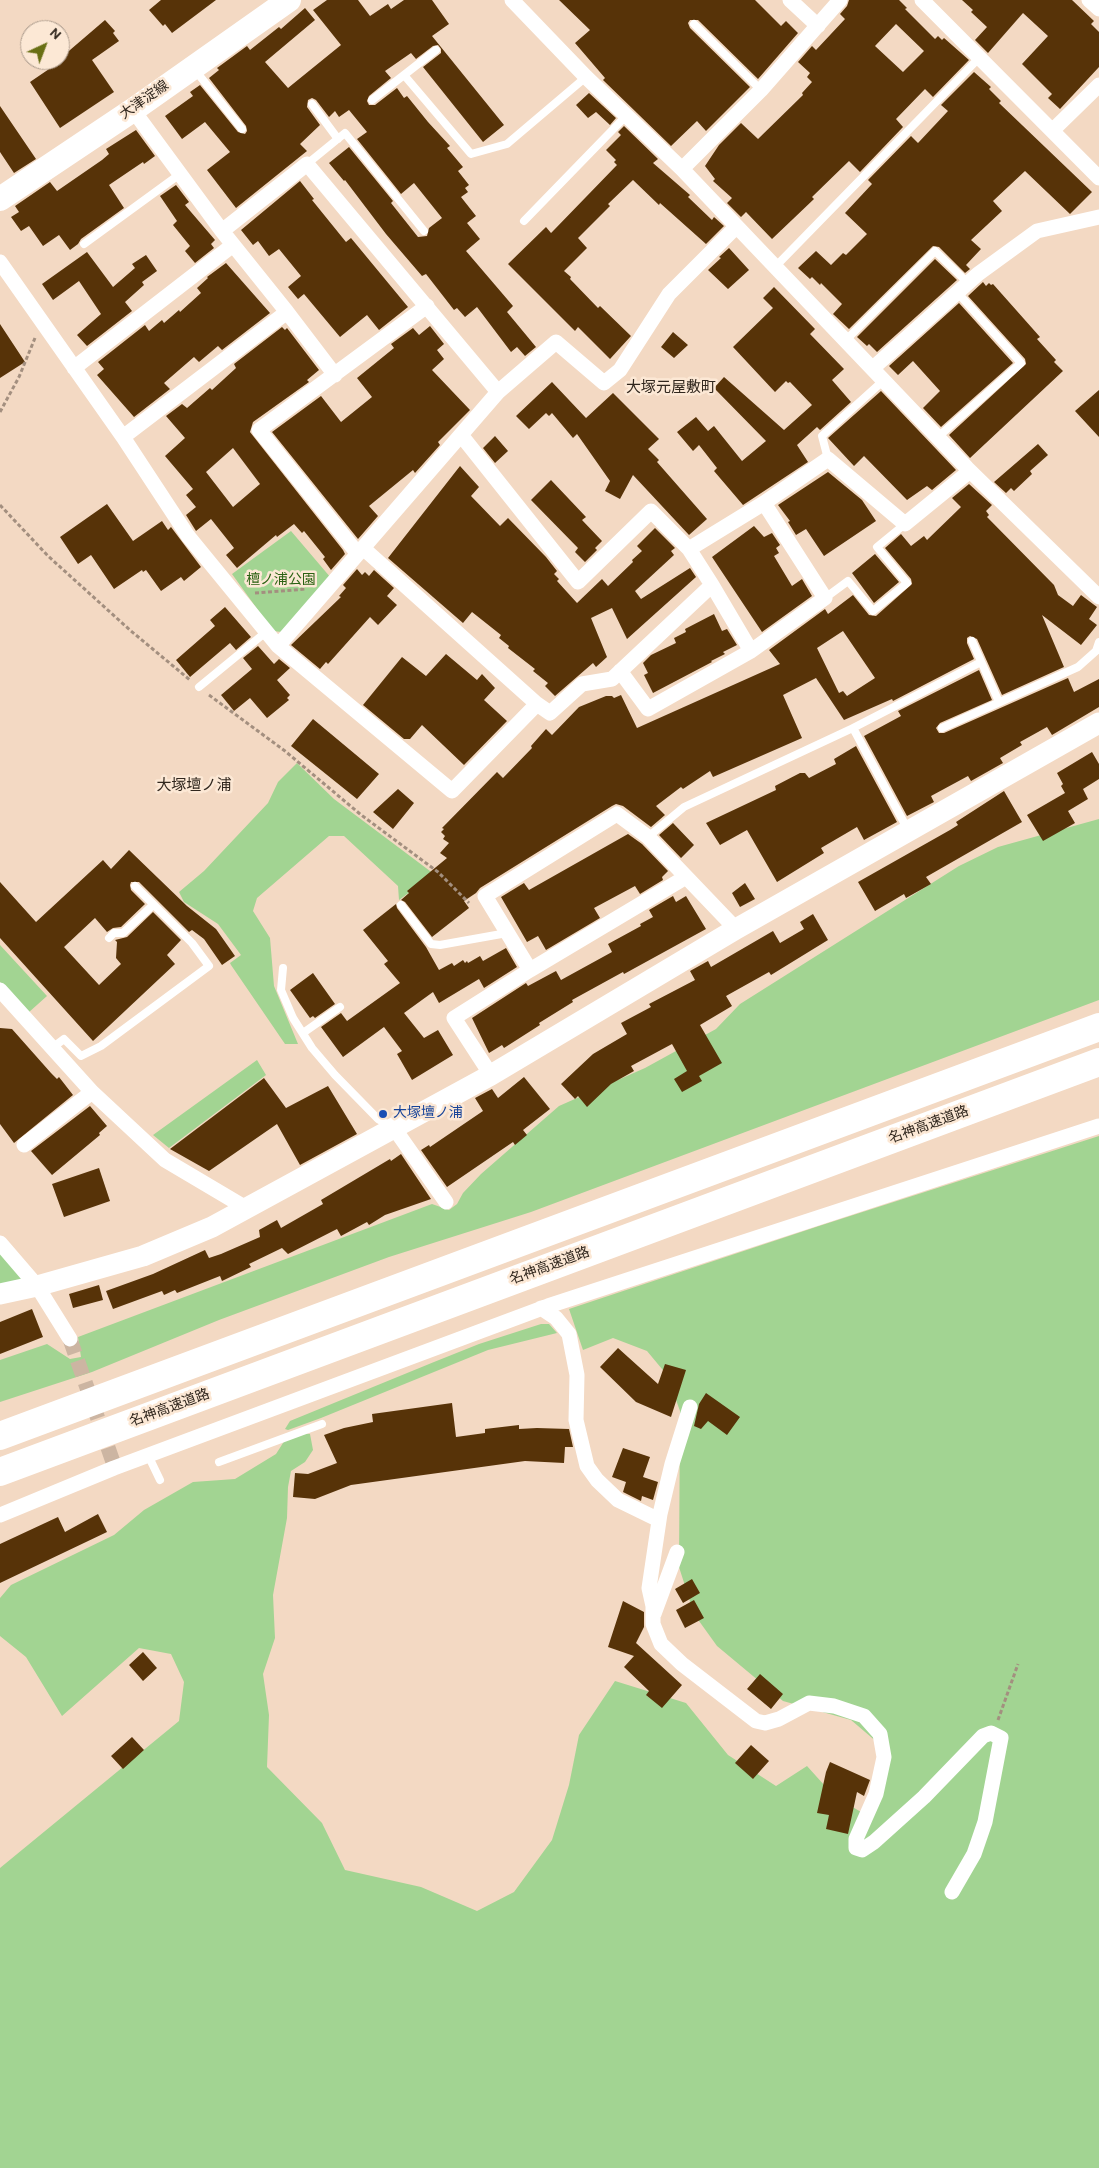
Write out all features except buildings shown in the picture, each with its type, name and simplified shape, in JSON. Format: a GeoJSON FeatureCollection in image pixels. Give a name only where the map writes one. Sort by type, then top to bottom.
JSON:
{"type":"FeatureCollection","features":[{"type":"Feature","properties":{"kind":"highway"},"geometry":{"type":"LineString","coordinates":[[0,1436],[1099,1027]]}},
{"type":"Feature","properties":{"kind":"highway","name":"名神高速道路"},"geometry":{"type":"LineString","coordinates":[[0,1472],[1099,1062]]}},
{"type":"Feature","properties":{"kind":"main road","name":"大津淀線"},"geometry":{"type":"LineString","coordinates":[[0,199],[133,110],[289,0]]}},
{"type":"Feature","properties":{"kind":"street"},"geometry":{"type":"LineString","coordinates":[[512,0],[586,77],[682,169],[970,470],[1097,593]]}},
{"type":"Feature","properties":{"kind":"street"},"geometry":{"type":"LineString","coordinates":[[790,0],[818,26]]}},
{"type":"Feature","properties":{"kind":"street"},"geometry":{"type":"LineString","coordinates":[[682,169],[761,90],[840,0]]}},
{"type":"Feature","properties":{"kind":"street"},"geometry":{"type":"LineString","coordinates":[[922,0],[1053,130],[1062,143],[1099,178]]}},
{"type":"Feature","properties":{"kind":"street"},"geometry":{"type":"LineString","coordinates":[[1089,0],[1099,8]]}},
{"type":"Feature","properties":{"kind":"street"},"geometry":{"type":"LineString","coordinates":[[1053,130],[1099,84]]}},
{"type":"Feature","properties":{"kind":"street"},"geometry":{"type":"LineString","coordinates":[[133,110],[222,231],[335,374]]}},
{"type":"Feature","properties":{"kind":"street"},"geometry":{"type":"LineString","coordinates":[[222,231],[307,164],[498,392]]}},
{"type":"Feature","properties":{"kind":"street"},"geometry":{"type":"LineString","coordinates":[[872,368],[963,288],[1037,231],[1099,217]]}},
{"type":"Feature","properties":{"kind":"street"},"geometry":{"type":"LineString","coordinates":[[278,646],[498,392],[556,342],[604,383],[620,370],[669,294],[736,227]]}},
{"type":"Feature","properties":{"kind":"street"},"geometry":{"type":"LineString","coordinates":[[74,368],[234,245]]}},
{"type":"Feature","properties":{"kind":"street"},"geometry":{"type":"LineString","coordinates":[[0,262],[123,437],[188,536],[266,632],[278,646],[452,791],[537,704]]}},
{"type":"Feature","properties":{"kind":"street"},"geometry":{"type":"LineString","coordinates":[[427,306],[260,430],[360,551],[537,704],[550,713],[582,684],[612,679],[712,585]]}},
{"type":"Feature","properties":{"kind":"street"},"geometry":{"type":"LineString","coordinates":[[123,437],[287,312]]}},
{"type":"Feature","properties":{"kind":"street"},"geometry":{"type":"LineString","coordinates":[[461,435],[578,582],[651,511],[689,549],[751,651]]}},
{"type":"Feature","properties":{"kind":"street"},"geometry":{"type":"LineString","coordinates":[[689,549],[764,503],[828,459],[905,524],[970,470]]}},
{"type":"Feature","properties":{"kind":"street"},"geometry":{"type":"LineString","coordinates":[[620,671],[648,709],[751,651],[825,598],[764,503]]}},
{"type":"Feature","properties":{"kind":"street"},"geometry":{"type":"LineString","coordinates":[[0,1294],[37,1286],[143,1256],[212,1227],[491,1075],[736,929],[1099,723]]}},
{"type":"Feature","properties":{"kind":"street"},"geometry":{"type":"LineString","coordinates":[[530,970],[485,896],[617,814],[648,838],[736,929]]}},
{"type":"Feature","properties":{"kind":"street"},"geometry":{"type":"LineString","coordinates":[[491,1075],[454,1018],[530,970],[686,877]]}},
{"type":"Feature","properties":{"kind":"street"},"geometry":{"type":"LineString","coordinates":[[0,990],[92,1092],[165,1160],[246,1208]]}},
{"type":"Feature","properties":{"kind":"street"},"geometry":{"type":"LineString","coordinates":[[24,1145],[92,1092]]}},
{"type":"Feature","properties":{"kind":"street"},"geometry":{"type":"LineString","coordinates":[[0,1515],[114,1465],[148,1455],[541,1308],[1099,1126]]}},
{"type":"Feature","properties":{"kind":"street"},"geometry":{"type":"LineString","coordinates":[[394,1128],[446,1202]]}},
{"type":"Feature","properties":{"kind":"street"},"geometry":{"type":"LineString","coordinates":[[0,1243],[37,1286],[70,1340]]}},
{"type":"Feature","properties":{"kind":"street"},"geometry":{"type":"LineString","coordinates":[[541,1308],[556,1318],[569,1334],[578,1374],[576,1420],[587,1466],[597,1480],[618,1500],[659,1520]]}},
{"type":"Feature","properties":{"kind":"street"},"geometry":{"type":"LineString","coordinates":[[690,1407],[672,1464],[659,1520],[649,1588],[653,1606],[653,1624],[661,1644],[689,1670],[756,1721],[765,1723],[779,1719],[809,1703],[834,1706],[864,1716],[880,1734],[884,1756],[876,1794],[856,1839],[856,1848],[862,1850],[874,1842],[924,1797],[983,1736],[993,1734],[1001,1738],[984,1822],[974,1854],[952,1892]]}},
{"type":"Feature","properties":{"kind":"street"},"geometry":{"type":"LineString","coordinates":[[653,1618],[677,1552]]}},
{"type":"Feature","properties":{"kind":"lane"},"geometry":{"type":"LineString","coordinates":[[694,24],[761,90]]}},
{"type":"Feature","properties":{"kind":"lane"},"geometry":{"type":"LineString","coordinates":[[372,100],[436,50]]}},
{"type":"Feature","properties":{"kind":"lane"},"geometry":{"type":"LineString","coordinates":[[775,267],[979,58]]}},
{"type":"Feature","properties":{"kind":"lane"},"geometry":{"type":"LineString","coordinates":[[193,67],[242,129]]}},
{"type":"Feature","properties":{"kind":"lane"},"geometry":{"type":"LineString","coordinates":[[404,75],[471,154],[507,144],[586,77]]}},
{"type":"Feature","properties":{"kind":"lane"},"geometry":{"type":"LineString","coordinates":[[312,104],[338,139]]}},
{"type":"Feature","properties":{"kind":"lane"},"geometry":{"type":"LineString","coordinates":[[524,221],[626,116]]}},
{"type":"Feature","properties":{"kind":"lane"},"geometry":{"type":"LineString","coordinates":[[307,164],[345,133],[424,231]]}},
{"type":"Feature","properties":{"kind":"lane"},"geometry":{"type":"LineString","coordinates":[[84,244],[180,174]]}},
{"type":"Feature","properties":{"kind":"lane"},"geometry":{"type":"LineString","coordinates":[[846,340],[935,251],[1021,362],[938,437]]}},
{"type":"Feature","properties":{"kind":"lane"},"geometry":{"type":"LineString","coordinates":[[828,459],[822,436],[884,380]]}},
{"type":"Feature","properties":{"kind":"lane"},"geometry":{"type":"LineString","coordinates":[[825,598],[848,581],[873,611],[906,583],[877,547],[905,524]]}},
{"type":"Feature","properties":{"kind":"lane"},"geometry":{"type":"LineString","coordinates":[[199,687],[266,632]]}},
{"type":"Feature","properties":{"kind":"lane"},"geometry":{"type":"LineString","coordinates":[[972,641],[998,702]]}},
{"type":"Feature","properties":{"kind":"lane"},"geometry":{"type":"LineString","coordinates":[[942,728],[1078,667],[1096,650],[1099,642]]}},
{"type":"Feature","properties":{"kind":"lane"},"geometry":{"type":"LineString","coordinates":[[648,838],[684,807],[853,728],[981,662]]}},
{"type":"Feature","properties":{"kind":"lane"},"geometry":{"type":"LineString","coordinates":[[853,728],[909,832]]}},
{"type":"Feature","properties":{"kind":"lane"},"geometry":{"type":"LineString","coordinates":[[52,1048],[64,1039],[81,1056],[101,1046],[209,966],[192,943],[135,886]]}},
{"type":"Feature","properties":{"kind":"lane"},"geometry":{"type":"LineString","coordinates":[[401,904],[431,944],[440,945],[507,933]]}},
{"type":"Feature","properties":{"kind":"lane"},"geometry":{"type":"LineString","coordinates":[[109,938],[114,933],[123,933],[153,905]]}},
{"type":"Feature","properties":{"kind":"lane"},"geometry":{"type":"LineString","coordinates":[[283,968],[281,990],[312,1048],[334,1075],[378,1119],[394,1128]]}},
{"type":"Feature","properties":{"kind":"lane"},"geometry":{"type":"LineString","coordinates":[[303,1033],[340,1007]]}},
{"type":"Feature","properties":{"kind":"lane"},"geometry":{"type":"LineString","coordinates":[[219,1462],[322,1424]]}},
{"type":"Feature","properties":{"kind":"lane"},"geometry":{"type":"LineString","coordinates":[[148,1455],[160,1480]]}},
{"type":"Feature","properties":{"kind":"path"},"geometry":{"type":"LineString","coordinates":[[0,412],[19,377],[42,322]]}},
{"type":"Feature","properties":{"kind":"path"},"geometry":{"type":"LineString","coordinates":[[0,505],[48,556],[131,631],[199,687],[285,751],[360,814],[438,872],[469,903],[476,904],[485,896]]}},
{"type":"Feature","properties":{"kind":"path"},"geometry":{"type":"LineString","coordinates":[[250,593],[308,589],[319,599]]}},
{"type":"Feature","properties":{"kind":"path"},"geometry":{"type":"LineString","coordinates":[[993,1734],[1018,1664]]}},
{"type":"Feature","properties":{"kind":"green space","name":"檀ノ浦公園"},"geometry":{"type":"Polygon","coordinates":[[[291,531],[331,578],[282,632],[273,631],[232,574],[291,531]]]}},
{"type":"Feature","properties":{"kind":"green space"},"geometry":{"type":"Polygon","coordinates":[[[297,763],[334,799],[434,874],[399,900],[398,886],[344,836],[329,836],[257,898],[253,911],[270,938],[274,986],[298,1044],[285,1044],[230,963],[241,955],[218,924],[184,902],[179,892],[204,871],[268,803],[278,782],[297,763]]]}},
{"type":"Feature","properties":{"kind":"green space"},"geometry":{"type":"Polygon","coordinates":[[[1099,819],[1099,1000],[531,1212],[389,1257],[219,1320],[92,1372],[0,1402],[0,1360],[47,1344],[70,1359],[81,1357],[78,1337],[432,1204],[449,1210],[457,1204],[463,1193],[481,1174],[559,1106],[645,1068],[716,1029],[740,1004],[959,866],[998,847],[1099,819]]]}},
{"type":"Feature","properties":{"kind":"green space"},"geometry":{"type":"Polygon","coordinates":[[[0,945],[47,996],[28,1013],[0,982],[0,945]]]}},
{"type":"Feature","properties":{"kind":"green space"},"geometry":{"type":"Polygon","coordinates":[[[257,1060],[266,1075],[169,1148],[153,1135],[257,1060]]]}},
{"type":"Feature","properties":{"kind":"green space"},"geometry":{"type":"Polygon","coordinates":[[[1099,1136],[1099,2168],[0,2168],[0,1868],[179,1721],[184,1682],[171,1654],[139,1648],[62,1716],[26,1657],[0,1636],[0,1598],[11,1585],[114,1535],[144,1510],[193,1482],[235,1479],[276,1454],[290,1432],[310,1434],[313,1450],[305,1462],[291,1471],[288,1487],[287,1518],[273,1595],[275,1638],[263,1674],[269,1715],[267,1767],[322,1823],[345,1870],[421,1887],[477,1911],[514,1892],[552,1840],[569,1785],[579,1735],[615,1681],[686,1703],[728,1755],[776,1786],[807,1766],[834,1796],[861,1812],[878,1799],[878,1743],[851,1720],[783,1701],[717,1646],[694,1614],[679,1567],[680,1411],[667,1375],[647,1351],[613,1338],[583,1350],[569,1309],[1099,1136]]]}},
{"type":"Feature","properties":{"kind":"green space"},"geometry":{"type":"Polygon","coordinates":[[[0,1250],[26,1281],[0,1286],[0,1250]]]}},
{"type":"Feature","properties":{"kind":"green space"},"geometry":{"type":"Polygon","coordinates":[[[541,1324],[549,1324],[557,1333],[488,1350],[321,1418],[288,1430],[285,1429],[290,1421],[479,1344],[541,1324]]]}},
{"type":"Feature","properties":{"kind":"tunnel"},"geometry":{"type":"LineString","coordinates":[[70,1339],[113,1462]]}},
{"type":"Feature","properties":{"kind":"place","name":"大塚壇ノ浦"},"geometry":{"type":"Point","coordinates":[383,1114]}},
{"type":"Feature","properties":{"kind":"district","name":"大塚元屋敷町"},"geometry":{"type":"Point","coordinates":[671,389]}},
{"type":"Feature","properties":{"kind":"district","name":"大塚壇ノ浦"},"geometry":{"type":"Point","coordinates":[194,787]}}]}
